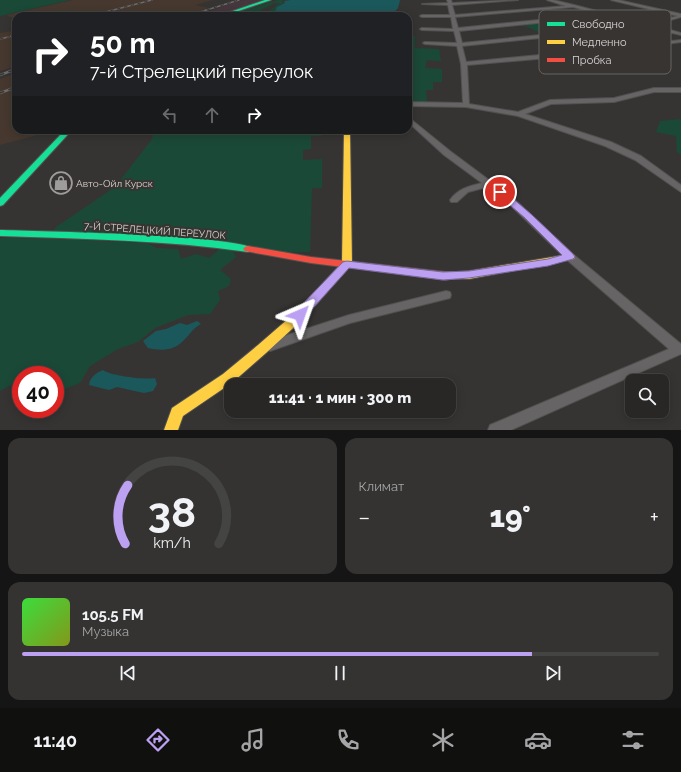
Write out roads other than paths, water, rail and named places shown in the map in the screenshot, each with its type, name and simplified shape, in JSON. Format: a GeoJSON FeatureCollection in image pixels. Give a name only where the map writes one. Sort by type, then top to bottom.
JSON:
{"type":"FeatureCollection","features":[{"type":"Feature","properties":{"kind":"street"},"geometry":{"type":"LineString","coordinates":[[232,12],[269,0]]}},
{"type":"Feature","properties":{"kind":"street"},"geometry":{"type":"LineString","coordinates":[[424,4],[516,0]]}},
{"type":"Feature","properties":{"kind":"street"},"geometry":{"type":"LineString","coordinates":[[548,0],[589,10]]}},
{"type":"Feature","properties":{"kind":"street"},"geometry":{"type":"LineString","coordinates":[[613,0],[656,10]]}},
{"type":"Feature","properties":{"kind":"street"},"geometry":{"type":"LineString","coordinates":[[450,2],[455,30],[464,64],[466,105]]}},
{"type":"Feature","properties":{"kind":"street"},"geometry":{"type":"LineString","coordinates":[[422,16],[453,17],[574,6]]}},
{"type":"Feature","properties":{"kind":"street"},"geometry":{"type":"LineString","coordinates":[[671,14],[681,16]]}},
{"type":"Feature","properties":{"kind":"street"},"geometry":{"type":"LineString","coordinates":[[671,19],[681,16]]}},
{"type":"Feature","properties":{"kind":"street"},"geometry":{"type":"LineString","coordinates":[[422,29],[455,30],[539,22]]}},
{"type":"Feature","properties":{"kind":"street"},"geometry":{"type":"LineString","coordinates":[[671,31],[681,34]]}},
{"type":"Feature","properties":{"kind":"street"},"geometry":{"type":"LineString","coordinates":[[425,43],[460,45],[539,37]]}},
{"type":"Feature","properties":{"kind":"street"},"geometry":{"type":"LineString","coordinates":[[671,42],[681,41]]}},
{"type":"Feature","properties":{"kind":"street"},"geometry":{"type":"LineString","coordinates":[[464,64],[539,57]]}},
{"type":"Feature","properties":{"kind":"street"},"geometry":{"type":"LineString","coordinates":[[519,114],[550,102],[614,100],[654,90],[681,90]]}},
{"type":"Feature","properties":{"kind":"street"},"geometry":{"type":"LineString","coordinates":[[412,104],[466,105],[519,114],[608,144],[638,158],[681,189]]}},
{"type":"Feature","properties":{"kind":"street"},"geometry":{"type":"LineString","coordinates":[[412,122],[447,153],[510,200],[570,257],[680,349],[495,430]]}},
{"type":"Feature","properties":{"kind":"street"},"geometry":{"type":"LineString","coordinates":[[0,203],[65,134]]}},
{"type":"Feature","properties":{"kind":"street"},"geometry":{"type":"LineString","coordinates":[[171,430],[177,412],[228,378],[262,349],[300,315],[347,264],[346,134]]}},
{"type":"Feature","properties":{"kind":"street"},"geometry":{"type":"LineString","coordinates":[[454,200],[464,191],[489,184]]}},
{"type":"Feature","properties":{"kind":"street","name":"7-Й СТРЕЛЕЦКИЙ ПЕРЕУЛОК"},"geometry":{"type":"LineString","coordinates":[[0,233],[118,237],[220,244],[304,259],[443,276],[469,275],[570,257]]}},
{"type":"Feature","properties":{"kind":"street"},"geometry":{"type":"LineString","coordinates":[[262,349],[349,319],[446,294]]}},
{"type":"Feature","properties":{"kind":"water"},"geometry":{"type":"Polygon","coordinates":[[[400,0],[398,8],[394,12],[275,12],[277,7],[285,3],[284,1],[400,0]]]}},
{"type":"Feature","properties":{"kind":"water"},"geometry":{"type":"Polygon","coordinates":[[[197,321],[201,324],[181,343],[172,348],[159,350],[148,348],[143,341],[156,331],[166,329],[180,323],[187,325],[197,321]]]}},
{"type":"Feature","properties":{"kind":"water"},"geometry":{"type":"Polygon","coordinates":[[[103,370],[128,377],[155,378],[157,384],[153,391],[144,393],[117,387],[109,390],[89,385],[94,376],[103,370]]]}},
{"type":"Feature","properties":{"kind":"railway"},"geometry":{"type":"LineString","coordinates":[[106,12],[152,0]]}},
{"type":"Feature","properties":{"kind":"railway"},"geometry":{"type":"LineString","coordinates":[[200,12],[239,0]]}},
{"type":"Feature","properties":{"kind":"railway"},"geometry":{"type":"LineString","coordinates":[[0,39],[12,36]]}},
{"type":"Feature","properties":{"kind":"railway"},"geometry":{"type":"LineString","coordinates":[[0,75],[12,70]]}},
{"type":"Feature","properties":{"kind":"railway"},"geometry":{"type":"LineString","coordinates":[[0,93],[12,88]]}},
{"type":"Feature","properties":{"kind":"place","name":"Авто-Ойл Курск"},"geometry":{"type":"Point","coordinates":[61,183]}}]}
